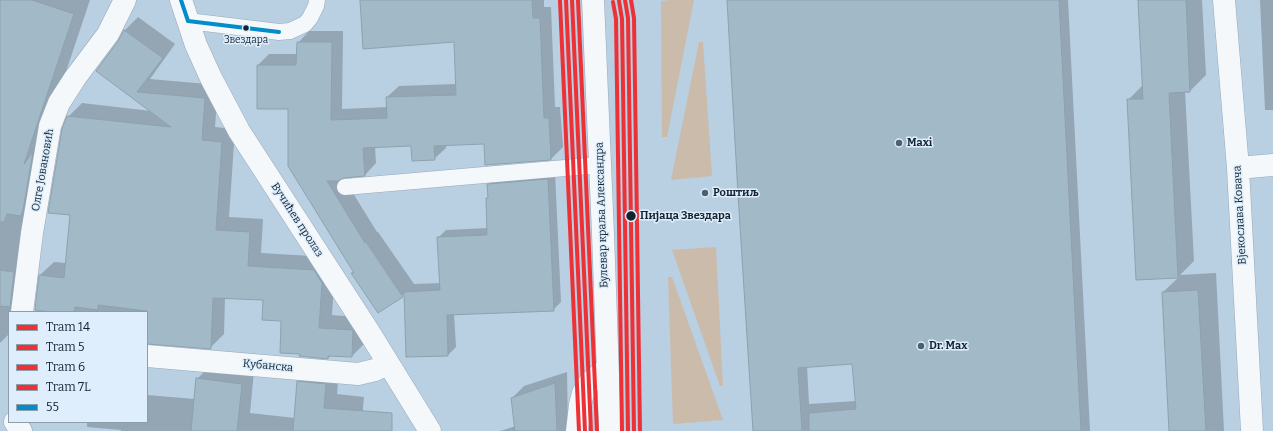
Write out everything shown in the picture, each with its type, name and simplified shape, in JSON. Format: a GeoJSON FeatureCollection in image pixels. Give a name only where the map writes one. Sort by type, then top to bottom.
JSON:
{"type":"FeatureCollection","features":[{"type":"Feature","properties":{"kind":"street","name":"Олге Јовановић"},"geometry":{"type":"LineString","coordinates":[[22,311],[32,233],[50,126],[59,103],[75,78],[108,34],[124,0]]}},
{"type":"Feature","properties":{"kind":"street","name":"Вучићев пролаз"},"geometry":{"type":"LineString","coordinates":[[181,0],[196,45],[211,78],[239,131],[430,431]]}},
{"type":"Feature","properties":{"kind":"street","name":"Булевар краља Александра"},"geometry":{"type":"LineString","coordinates":[[593,0],[610,431]]}},
{"type":"Feature","properties":{"kind":"street","name":"Вјекослава Ковача"},"geometry":{"type":"LineString","coordinates":[[1224,0],[1238,168],[1252,431]]}},
{"type":"Feature","properties":{"kind":"street"},"geometry":{"type":"LineString","coordinates":[[1238,168],[1273,166]]}},
{"type":"Feature","properties":{"kind":"street","name":"Кубанска"},"geometry":{"type":"LineString","coordinates":[[148,356],[358,374],[376,370],[388,364]]}},
{"type":"Feature","properties":{"kind":"street"},"geometry":{"type":"LineString","coordinates":[[577,431],[583,393],[589,384],[607,369]]}},
{"type":"Feature","properties":{"kind":"lane"},"geometry":{"type":"LineString","coordinates":[[188,21],[280,32],[290,31],[308,21],[316,6],[317,0]]}},
{"type":"Feature","properties":{"kind":"lane"},"geometry":{"type":"LineString","coordinates":[[345,187],[600,165]]}},
{"type":"Feature","properties":{"kind":"shaded area"},"geometry":{"type":"Polygon","coordinates":[[[694,0],[667,137],[662,137],[661,1],[694,0]]]}},
{"type":"Feature","properties":{"kind":"shaded area"},"geometry":{"type":"Polygon","coordinates":[[[699,42],[703,42],[712,176],[671,180],[699,42]]]}},
{"type":"Feature","properties":{"kind":"shaded area"},"geometry":{"type":"Polygon","coordinates":[[[716,247],[723,386],[720,386],[672,250],[716,247]]]}},
{"type":"Feature","properties":{"kind":"shaded area"},"geometry":{"type":"Polygon","coordinates":[[[668,277],[672,277],[723,420],[673,424],[668,277]]]}},
{"type":"Feature","properties":{"kind":"building"},"geometry":{"type":"Polygon","coordinates":[[[0,0],[32,0],[74,14],[24,164],[33,152],[21,216],[7,214],[4,222],[0,222],[0,0]]]}},
{"type":"Feature","properties":{"kind":"building"},"geometry":{"type":"Polygon","coordinates":[[[360,0],[532,0],[533,18],[540,18],[544,118],[549,118],[551,160],[485,165],[484,144],[434,146],[435,160],[412,161],[411,146],[363,148],[365,176],[344,178],[338,181],[327,181],[365,243],[366,242],[403,297],[378,313],[351,273],[354,273],[288,166],[288,109],[257,109],[257,65],[296,65],[297,42],[332,42],[331,120],[387,118],[386,97],[456,95],[454,42],[363,49],[360,0]]]}},
{"type":"Feature","properties":{"kind":"building","name":"Пијаца Звездара"},"geometry":{"type":"Polygon","coordinates":[[[727,0],[1059,0],[1081,431],[809,431],[809,413],[856,409],[852,364],[798,368],[802,431],[753,431],[727,0]]]}},
{"type":"Feature","properties":{"kind":"building"},"geometry":{"type":"Polygon","coordinates":[[[1138,0],[1186,0],[1190,92],[1169,93],[1178,278],[1136,280],[1127,99],[1143,99],[1138,0]]]}},
{"type":"Feature","properties":{"kind":"building"},"geometry":{"type":"Polygon","coordinates":[[[124,30],[163,58],[137,92],[205,98],[202,140],[222,142],[216,230],[250,232],[248,266],[314,270],[322,283],[319,328],[353,330],[352,357],[328,356],[328,359],[299,356],[300,354],[280,353],[281,321],[262,320],[263,300],[213,298],[211,349],[148,344],[148,311],[98,305],[98,310],[75,307],[74,311],[35,310],[39,275],[64,278],[70,215],[48,213],[62,129],[67,116],[171,127],[96,71],[118,41],[124,30]]]}},
{"type":"Feature","properties":{"kind":"building"},"geometry":{"type":"Polygon","coordinates":[[[548,179],[554,311],[447,315],[448,356],[406,357],[404,292],[440,290],[437,237],[487,235],[487,184],[548,179]]]}},
{"type":"Feature","properties":{"kind":"building"},"geometry":{"type":"Polygon","coordinates":[[[0,270],[14,272],[10,307],[0,306],[0,270]]]}},
{"type":"Feature","properties":{"kind":"building"},"geometry":{"type":"Polygon","coordinates":[[[1198,290],[1206,431],[1169,431],[1162,292],[1198,290]]]}},
{"type":"Feature","properties":{"kind":"building"},"geometry":{"type":"Polygon","coordinates":[[[196,378],[242,384],[237,431],[191,431],[196,378]]]}},
{"type":"Feature","properties":{"kind":"building"},"geometry":{"type":"Polygon","coordinates":[[[297,381],[326,384],[324,408],[392,413],[392,431],[293,431],[297,381]]]}},
{"type":"Feature","properties":{"kind":"building"},"geometry":{"type":"Polygon","coordinates":[[[555,383],[557,431],[515,431],[511,398],[555,383]]]}},
{"type":"Feature","properties":{"kind":"tram line","name":"5"},"geometry":{"type":"LineString","coordinates":[[566,0],[585,431]]}},
{"type":"Feature","properties":{"kind":"tram line","name":"14"},"geometry":{"type":"LineString","coordinates":[[572,0],[591,431]]}},
{"type":"Feature","properties":{"kind":"tram line","name":"6"},"geometry":{"type":"LineString","coordinates":[[578,0],[597,431]]}},
{"type":"Feature","properties":{"kind":"tram line","name":"14"},"geometry":{"type":"LineString","coordinates":[[625,0],[628,18],[634,431]]}},
{"type":"Feature","properties":{"kind":"tram line","name":"6"},"geometry":{"type":"LineString","coordinates":[[631,0],[634,18],[640,431]]}},
{"type":"Feature","properties":{"kind":"tram line","name":"7L"},"geometry":{"type":"LineString","coordinates":[[560,1],[579,431]]}},
{"type":"Feature","properties":{"kind":"tram line","name":"5"},"geometry":{"type":"LineString","coordinates":[[619,1],[622,19],[628,431]]}},
{"type":"Feature","properties":{"kind":"tram line","name":"7L"},"geometry":{"type":"LineString","coordinates":[[613,2],[616,19],[622,431]]}},
{"type":"Feature","properties":{"kind":"transit line","name":"55"},"geometry":{"type":"LineString","coordinates":[[181,0],[188,21],[279,32]]}},
{"type":"Feature","properties":{"kind":"place","name":"Звездара"},"geometry":{"type":"Point","coordinates":[246,28]}},
{"type":"Feature","properties":{"kind":"place","name":"Maxi"},"geometry":{"type":"Point","coordinates":[899,143]}},
{"type":"Feature","properties":{"kind":"place","name":"Роштиљ"},"geometry":{"type":"Point","coordinates":[705,193]}},
{"type":"Feature","properties":{"kind":"place","name":"Пијаца Звездара"},"geometry":{"type":"Point","coordinates":[631,216]}},
{"type":"Feature","properties":{"kind":"place","name":"Dr. Max"},"geometry":{"type":"Point","coordinates":[921,346]}}]}
